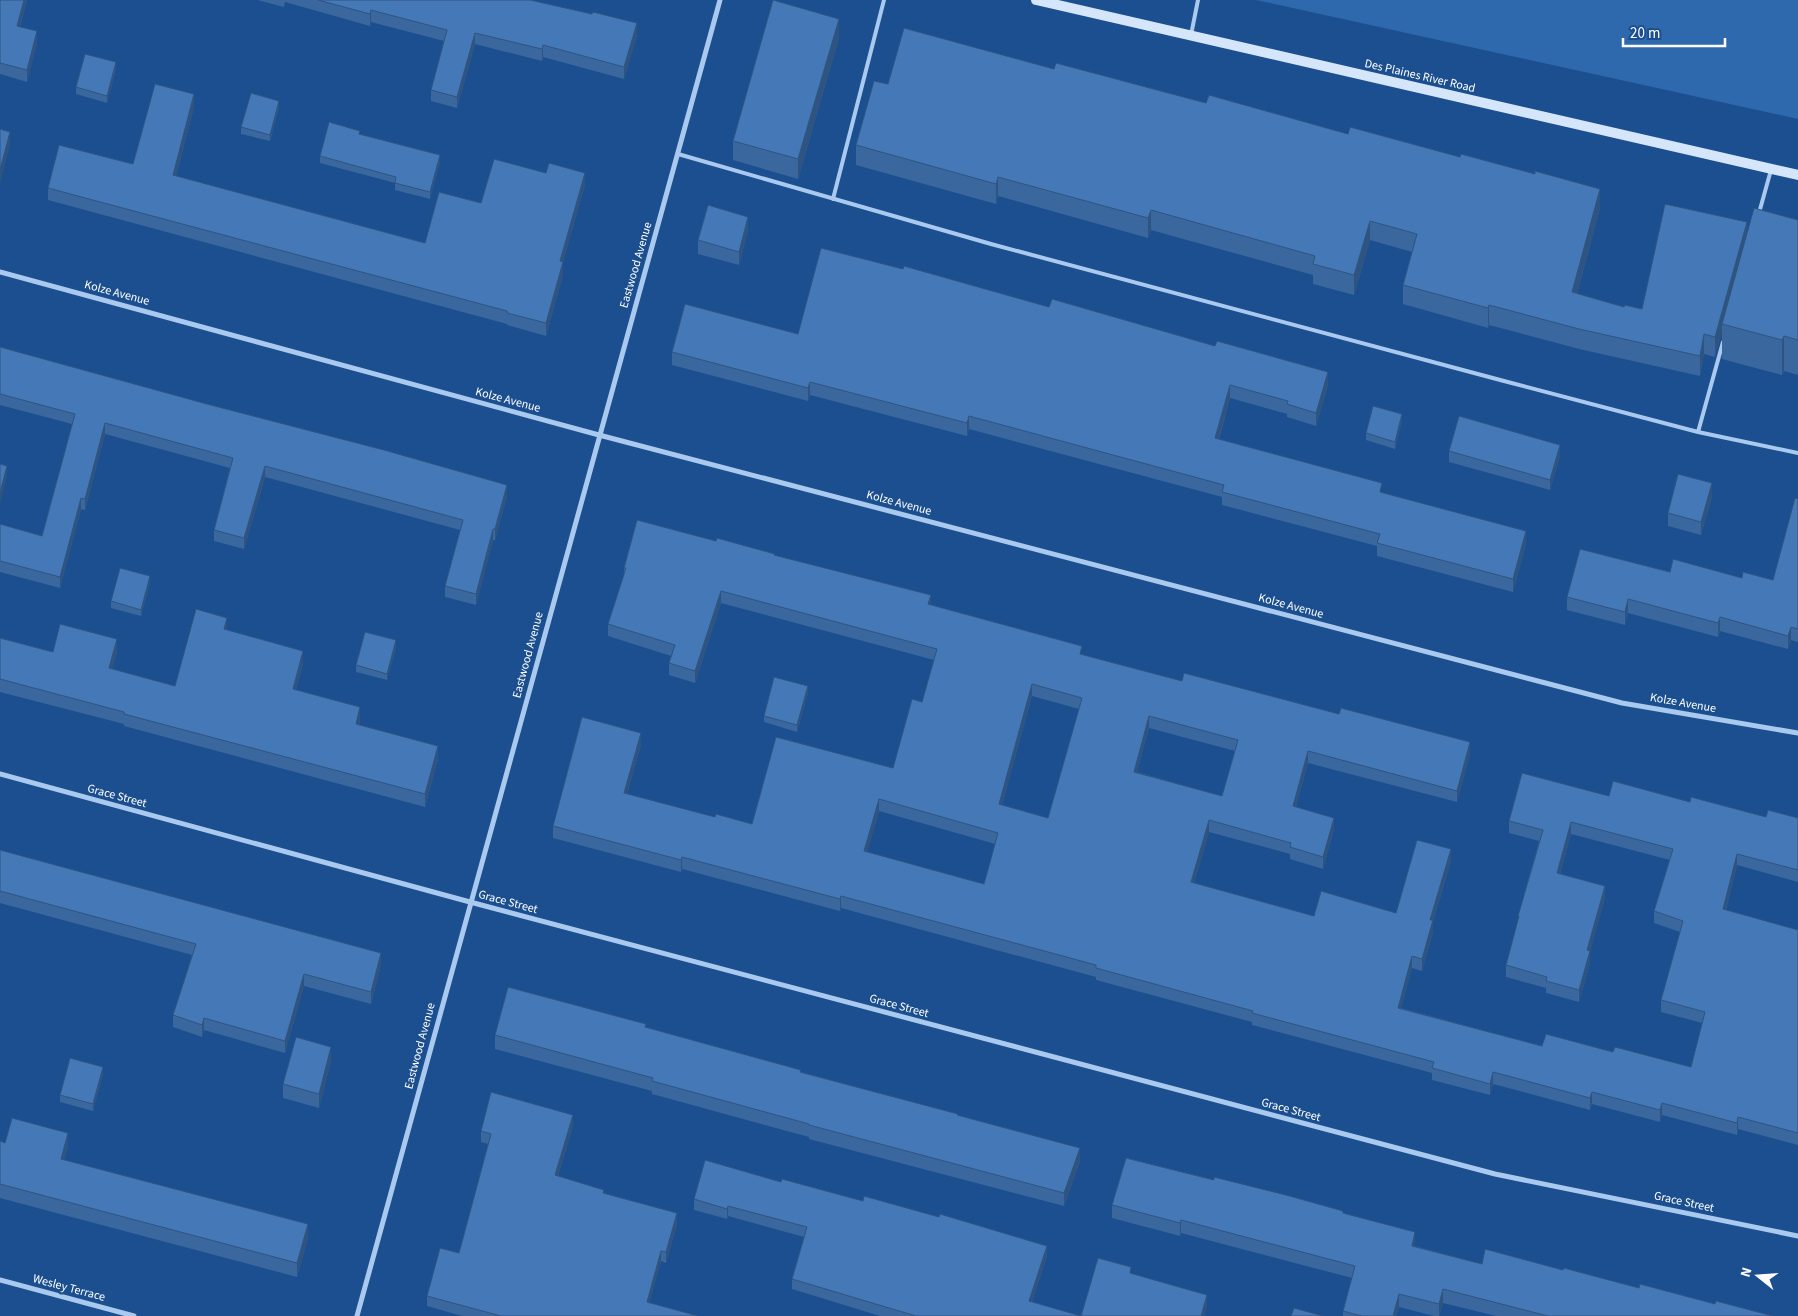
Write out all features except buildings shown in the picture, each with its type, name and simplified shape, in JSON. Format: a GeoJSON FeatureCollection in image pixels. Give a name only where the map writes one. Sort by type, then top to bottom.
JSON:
{"type":"FeatureCollection","features":[{"type":"Feature","properties":{"kind":"main road","name":"Des Plaines River Road"},"geometry":{"type":"LineString","coordinates":[[1036,0],[1798,175]]}},
{"type":"Feature","properties":{"kind":"street","name":"Eastwood Avenue"},"geometry":{"type":"LineString","coordinates":[[357,1316],[720,0]]}},
{"type":"Feature","properties":{"kind":"street","name":"Kolze Avenue"},"geometry":{"type":"LineString","coordinates":[[0,272],[599,435],[1622,703],[1798,733]]}},
{"type":"Feature","properties":{"kind":"street","name":"Grace Street"},"geometry":{"type":"LineString","coordinates":[[0,774],[470,902],[1495,1174],[1798,1236]]}},
{"type":"Feature","properties":{"kind":"street","name":"Wesley Terrace"},"geometry":{"type":"LineString","coordinates":[[0,1280],[134,1316]]}},
{"type":"Feature","properties":{"kind":"lane"},"geometry":{"type":"LineString","coordinates":[[833,199],[884,0]]}},
{"type":"Feature","properties":{"kind":"lane"},"geometry":{"type":"LineString","coordinates":[[1191,36],[1198,0]]}},
{"type":"Feature","properties":{"kind":"lane"},"geometry":{"type":"LineString","coordinates":[[678,154],[991,244],[1698,432],[1798,452]]}},
{"type":"Feature","properties":{"kind":"lane"},"geometry":{"type":"LineString","coordinates":[[1758,216],[1771,170]]}},
{"type":"Feature","properties":{"kind":"lane"},"geometry":{"type":"LineString","coordinates":[[1698,432],[1724,338]]}},
{"type":"Feature","properties":{"kind":"shaded area"},"geometry":{"type":"Polygon","coordinates":[[[1256,0],[1798,0],[1798,119],[1256,0]]]}}]}
